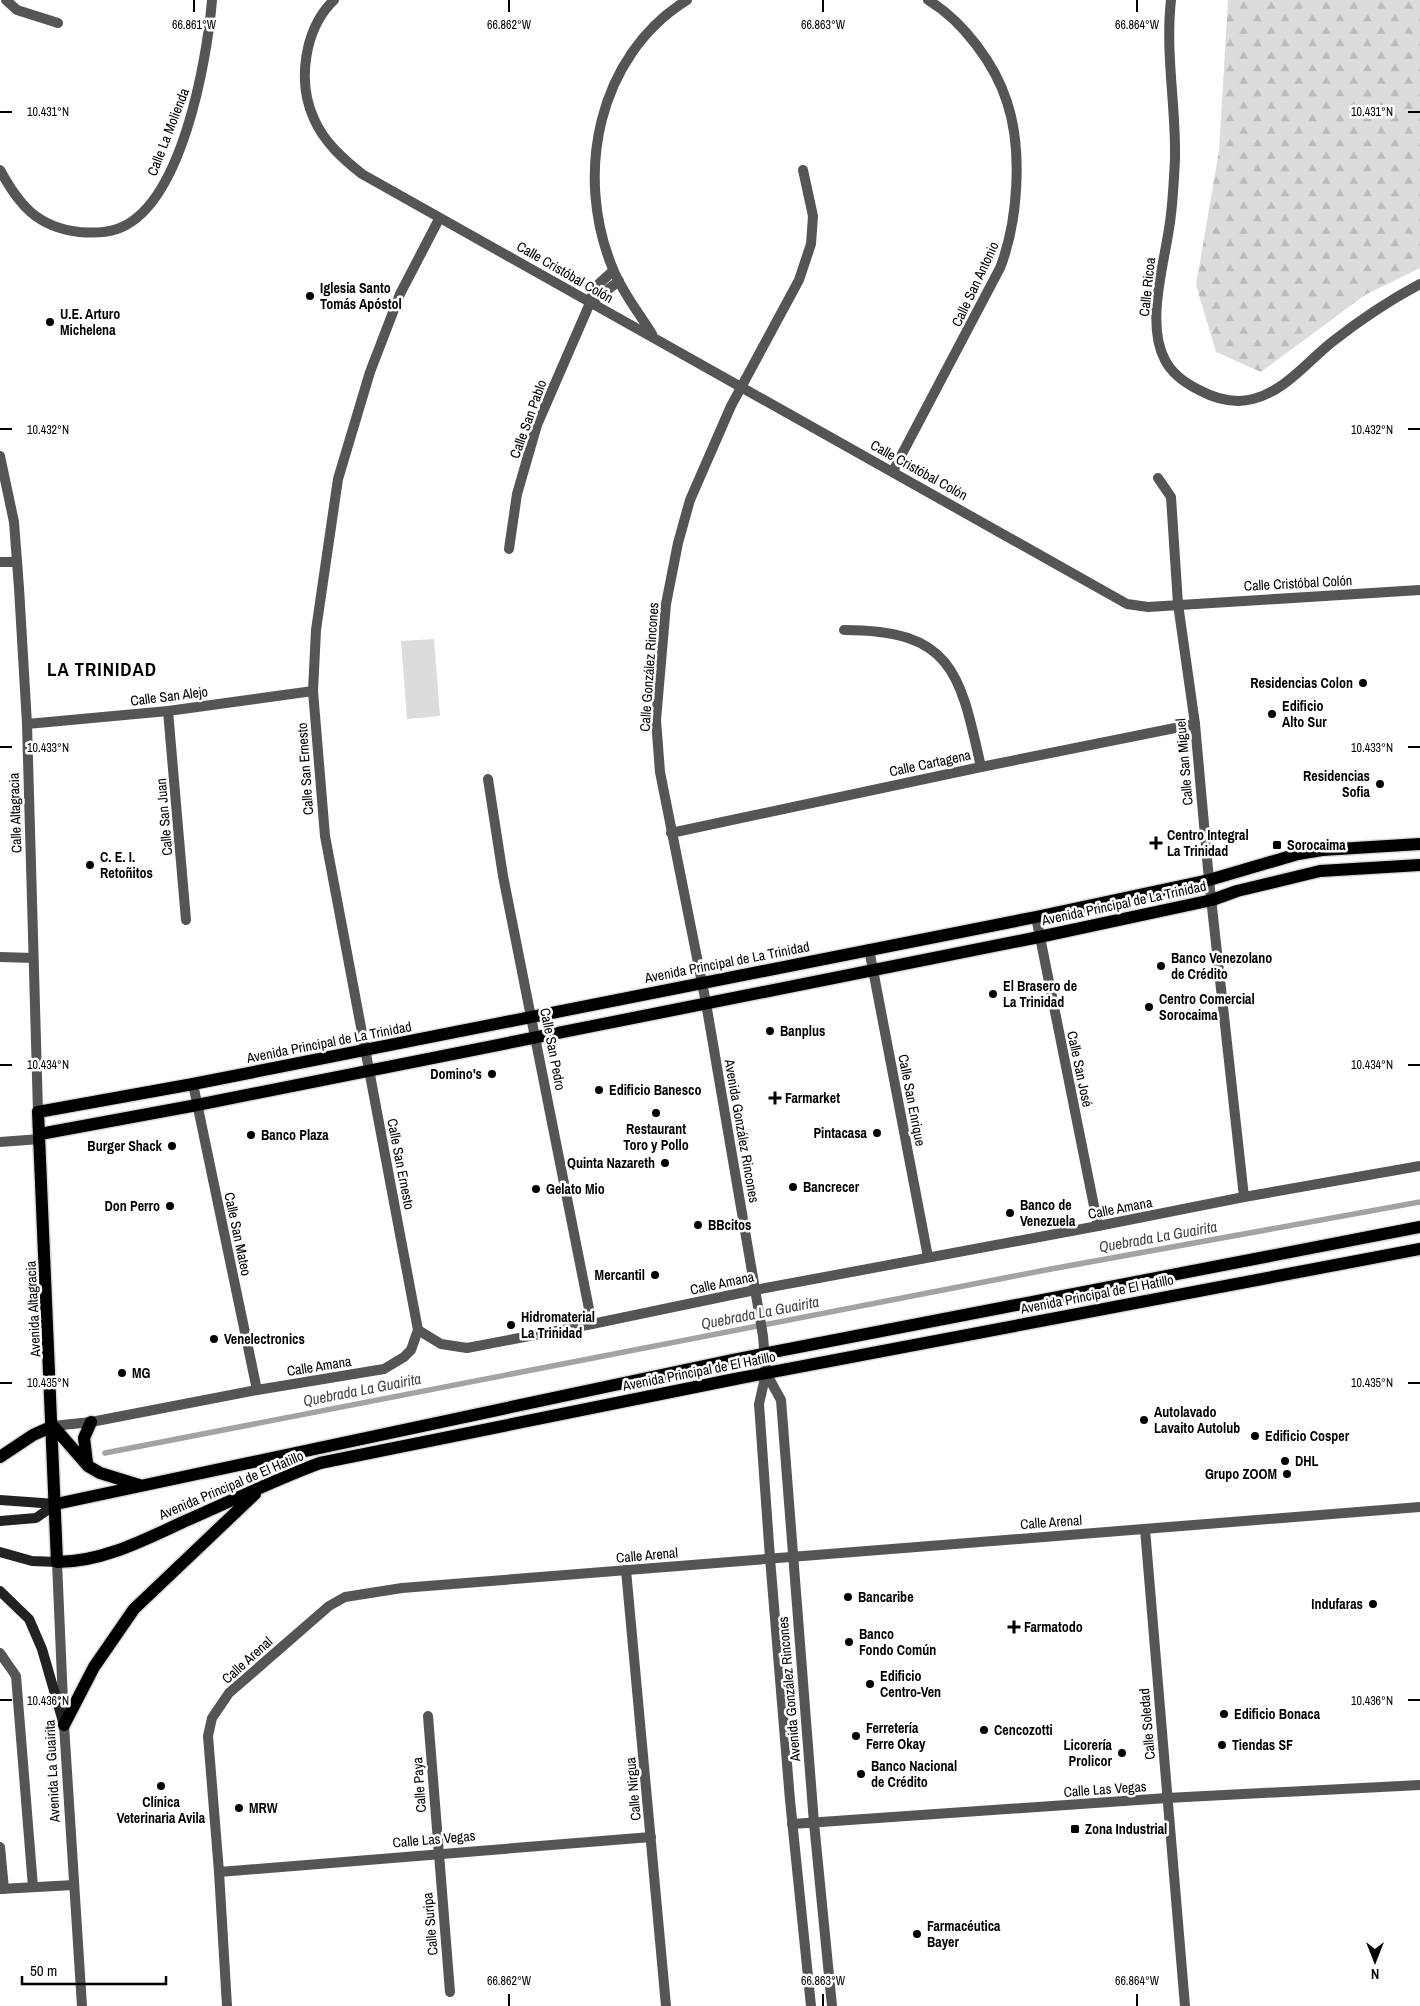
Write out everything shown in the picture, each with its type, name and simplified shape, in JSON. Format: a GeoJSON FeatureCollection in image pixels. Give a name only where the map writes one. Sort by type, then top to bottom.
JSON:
{"type":"FeatureCollection","features":[{"type":"Feature","properties":{"kind":"main road","name":"Avenida Principal de La Trinidad"},"geometry":{"type":"LineString","coordinates":[[38,1112],[193,1084],[1036,917],[1208,880],[1298,854],[1322,850],[1420,844]]}},
{"type":"Feature","properties":{"kind":"main road","name":"Avenida Principal de La Trinidad"},"geometry":{"type":"LineString","coordinates":[[40,1136],[874,968],[1039,937],[1212,900],[1237,891],[1320,871],[1420,865]]}},
{"type":"Feature","properties":{"kind":"main road","name":"Avenida Altagracia"},"geometry":{"type":"LineString","coordinates":[[38,1112],[56,1504]]}},
{"type":"Feature","properties":{"kind":"main road","name":"Avenida Principal de El Hatillo"},"geometry":{"type":"LineString","coordinates":[[0,1500],[56,1504],[764,1354],[1420,1227]]}},
{"type":"Feature","properties":{"kind":"main road","name":"Avenida Principal de El Hatillo"},"geometry":{"type":"LineString","coordinates":[[0,1552],[32,1561],[90,1560],[128,1546],[320,1463],[766,1373],[1420,1249]]}},
{"type":"Feature","properties":{"kind":"main road"},"geometry":{"type":"LineString","coordinates":[[88,1466],[84,1452],[84,1438],[91,1422]]}},
{"type":"Feature","properties":{"kind":"main road"},"geometry":{"type":"LineString","coordinates":[[0,1456],[33,1435],[53,1426],[88,1466],[100,1473],[140,1486]]}},
{"type":"Feature","properties":{"kind":"main road"},"geometry":{"type":"LineString","coordinates":[[64,1725],[94,1667],[134,1609],[262,1488]]}},
{"type":"Feature","properties":{"kind":"main road"},"geometry":{"type":"LineString","coordinates":[[0,1521],[36,1518],[56,1504]]}},
{"type":"Feature","properties":{"kind":"main road","name":"Avenida La Guairita"},"geometry":{"type":"LineString","coordinates":[[56,1504],[57,1562]]}},
{"type":"Feature","properties":{"kind":"main road"},"geometry":{"type":"LineString","coordinates":[[0,1591],[29,1619],[42,1648],[64,1725]]}},
{"type":"Feature","properties":{"kind":"street"},"geometry":{"type":"LineString","coordinates":[[6,0],[17,10],[58,23]]}},
{"type":"Feature","properties":{"kind":"street","name":"Calle La Molienda"},"geometry":{"type":"LineString","coordinates":[[0,170],[12,192],[26,210],[61,230],[98,232],[117,229],[133,220],[148,207],[163,185],[186,130],[199,90],[212,0]]}},
{"type":"Feature","properties":{"kind":"street","name":"Calle Cristóbal Colón"},"geometry":{"type":"LineString","coordinates":[[334,0],[319,18],[308,49],[306,84],[314,118],[332,147],[345,161],[362,174],[1127,604],[1148,607],[1420,590]]}},
{"type":"Feature","properties":{"kind":"street"},"geometry":{"type":"LineString","coordinates":[[653,336],[613,271],[602,238],[596,205],[596,141],[603,111],[612,85],[643,39],[686,0]]}},
{"type":"Feature","properties":{"kind":"street","name":"Calle San Antonio"},"geometry":{"type":"LineString","coordinates":[[893,471],[1000,268],[1009,244],[1016,189],[1014,132],[1007,102],[983,55],[949,17],[928,0]]}},
{"type":"Feature","properties":{"kind":"street","name":"Calle Ricoa"},"geometry":{"type":"LineString","coordinates":[[1171,0],[1169,19],[1175,124],[1175,160],[1170,223],[1157,316],[1160,348],[1172,371],[1185,382],[1212,396],[1228,401],[1255,399],[1284,384],[1330,344],[1376,309],[1420,284]]}},
{"type":"Feature","properties":{"kind":"street","name":"Calle González Rincones"},"geometry":{"type":"LineString","coordinates":[[702,983],[660,772],[656,720],[666,604],[690,500],[741,386],[799,280],[811,244],[813,216],[804,170]]}},
{"type":"Feature","properties":{"kind":"street","name":"Calle San Ernesto"},"geometry":{"type":"LineString","coordinates":[[418,1330],[324,836],[313,691],[316,630],[338,479],[370,372],[397,302],[439,218]]}},
{"type":"Feature","properties":{"kind":"street"},"geometry":{"type":"LineString","coordinates":[[590,303],[593,289],[613,271]]}},
{"type":"Feature","properties":{"kind":"street"},"geometry":{"type":"LineString","coordinates":[[590,303],[619,281]]}},
{"type":"Feature","properties":{"kind":"street","name":"Calle San Pablo"},"geometry":{"type":"LineString","coordinates":[[509,549],[517,494],[537,425],[590,303]]}},
{"type":"Feature","properties":{"kind":"street","name":"Calle Altagracia"},"geometry":{"type":"LineString","coordinates":[[0,456],[14,522],[27,724],[38,1112]]}},
{"type":"Feature","properties":{"kind":"street","name":"Calle San Miguel"},"geometry":{"type":"LineString","coordinates":[[1158,478],[1171,497],[1178,604],[1195,724],[1208,880],[1212,900],[1244,1197]]}},
{"type":"Feature","properties":{"kind":"street"},"geometry":{"type":"LineString","coordinates":[[0,562],[17,562]]}},
{"type":"Feature","properties":{"kind":"street"},"geometry":{"type":"LineString","coordinates":[[844,630],[876,630],[899,634],[914,639],[938,654],[953,671],[962,691],[982,767]]}},
{"type":"Feature","properties":{"kind":"street","name":"Calle San Alejo"},"geometry":{"type":"LineString","coordinates":[[27,724],[168,711],[313,691]]}},
{"type":"Feature","properties":{"kind":"street","name":"Calle San Juan"},"geometry":{"type":"LineString","coordinates":[[168,711],[186,920]]}},
{"type":"Feature","properties":{"kind":"street","name":"Calle Cartagena"},"geometry":{"type":"LineString","coordinates":[[671,833],[1195,724]]}},
{"type":"Feature","properties":{"kind":"street","name":"Calle San Pedro"},"geometry":{"type":"LineString","coordinates":[[488,779],[503,876],[592,1324]]}},
{"type":"Feature","properties":{"kind":"street","name":"Calle San José"},"geometry":{"type":"LineString","coordinates":[[1036,917],[1098,1226]]}},
{"type":"Feature","properties":{"kind":"street","name":"Calle San Enrique"},"geometry":{"type":"LineString","coordinates":[[869,949],[928,1257]]}},
{"type":"Feature","properties":{"kind":"street"},"geometry":{"type":"LineString","coordinates":[[0,957],[33,958]]}},
{"type":"Feature","properties":{"kind":"street","name":"Avenida González Rincones"},"geometry":{"type":"LineString","coordinates":[[702,983],[763,1336],[766,1373],[760,1404],[770,1558],[792,1824],[811,2006]]}},
{"type":"Feature","properties":{"kind":"street","name":"Calle San Mateo"},"geometry":{"type":"LineString","coordinates":[[193,1084],[257,1390]]}},
{"type":"Feature","properties":{"kind":"street"},"geometry":{"type":"LineString","coordinates":[[0,1142],[40,1136]]}},
{"type":"Feature","properties":{"kind":"street","name":"Calle Amana"},"geometry":{"type":"LineString","coordinates":[[53,1426],[91,1422],[257,1390],[384,1369],[404,1358],[411,1350],[418,1330],[441,1344],[467,1348],[928,1257],[1244,1197],[1420,1166]]}},
{"type":"Feature","properties":{"kind":"street","name":"Avenida González Rincones"},"geometry":{"type":"LineString","coordinates":[[766,1373],[781,1400],[814,1823],[832,2006]]}},
{"type":"Feature","properties":{"kind":"street","name":"Calle Arenal"},"geometry":{"type":"LineString","coordinates":[[227,2006],[220,1872],[208,1736],[212,1718],[229,1693],[329,1606],[345,1597],[402,1588],[1420,1506]]}},
{"type":"Feature","properties":{"kind":"street","name":"Calle Soledad"},"geometry":{"type":"LineString","coordinates":[[1145,1529],[1185,2006]]}},
{"type":"Feature","properties":{"kind":"street","name":"Avenida La Guairita"},"geometry":{"type":"LineString","coordinates":[[57,1562],[64,1725],[82,2006]]}},
{"type":"Feature","properties":{"kind":"street","name":"Calle Nirgua"},"geometry":{"type":"LineString","coordinates":[[626,1570],[666,2006]]}},
{"type":"Feature","properties":{"kind":"street"},"geometry":{"type":"LineString","coordinates":[[0,1653],[16,1676],[33,1887]]}},
{"type":"Feature","properties":{"kind":"street","name":"Calle Paya"},"geometry":{"type":"LineString","coordinates":[[428,1716],[437,1852]]}},
{"type":"Feature","properties":{"kind":"street","name":"Calle Las Vegas"},"geometry":{"type":"LineString","coordinates":[[792,1824],[1167,1798],[1420,1785]]}},
{"type":"Feature","properties":{"kind":"street","name":"Calle Las Vegas"},"geometry":{"type":"LineString","coordinates":[[220,1872],[437,1852],[651,1837]]}},
{"type":"Feature","properties":{"kind":"street"},"geometry":{"type":"LineString","coordinates":[[0,1847],[2,1889],[74,1885]]}},
{"type":"Feature","properties":{"kind":"street","name":"Calle Suripa"},"geometry":{"type":"LineString","coordinates":[[437,1852],[450,1992]]}},
{"type":"Feature","properties":{"kind":"green space"},"geometry":{"type":"Polygon","coordinates":[[[1228,0],[1420,0],[1420,268],[1365,295],[1261,372],[1216,352],[1196,285],[1219,151],[1228,0]]]}},
{"type":"Feature","properties":{"kind":"green space"},"geometry":{"type":"Polygon","coordinates":[[[434,639],[440,716],[407,719],[401,641],[434,639]]]}},
{"type":"Feature","properties":{"kind":"waterway","name":"Quebrada La Guairita"},"geometry":{"type":"LineString","coordinates":[[105,1453],[1051,1269],[1420,1202]]}},
{"type":"Feature","properties":{"kind":"place","name":"Iglesia Santo Tomás Apóstol"},"geometry":{"type":"Point","coordinates":[310,296]}},
{"type":"Feature","properties":{"kind":"place","name":"U.E. Arturo Michelena"},"geometry":{"type":"Point","coordinates":[50,322]}},
{"type":"Feature","properties":{"kind":"place","name":"Residencias Colon"},"geometry":{"type":"Point","coordinates":[1363,683]}},
{"type":"Feature","properties":{"kind":"place","name":"Edificio Alto Sur"},"geometry":{"type":"Point","coordinates":[1272,714]}},
{"type":"Feature","properties":{"kind":"place","name":"Residencias Sofia"},"geometry":{"type":"Point","coordinates":[1380,784]}},
{"type":"Feature","properties":{"kind":"place","name":"Centro Integral La Trinidad"},"geometry":{"type":"Point","coordinates":[1156,843]}},
{"type":"Feature","properties":{"kind":"place","name":"Sorocaima"},"geometry":{"type":"Point","coordinates":[1277,845]}},
{"type":"Feature","properties":{"kind":"place","name":"C. E. I. Retoñitos"},"geometry":{"type":"Point","coordinates":[90,865]}},
{"type":"Feature","properties":{"kind":"place","name":"Banco Venezolano de Crédito"},"geometry":{"type":"Point","coordinates":[1161,966]}},
{"type":"Feature","properties":{"kind":"place","name":"El Brasero de La Trinidad"},"geometry":{"type":"Point","coordinates":[993,994]}},
{"type":"Feature","properties":{"kind":"place","name":"Centro Comercial Sorocaima"},"geometry":{"type":"Point","coordinates":[1149,1007]}},
{"type":"Feature","properties":{"kind":"place","name":"Banplus"},"geometry":{"type":"Point","coordinates":[770,1031]}},
{"type":"Feature","properties":{"kind":"place","name":"Domino's"},"geometry":{"type":"Point","coordinates":[492,1074]}},
{"type":"Feature","properties":{"kind":"place","name":"Edificio Banesco"},"geometry":{"type":"Point","coordinates":[599,1090]}},
{"type":"Feature","properties":{"kind":"place","name":"Farmarket"},"geometry":{"type":"Point","coordinates":[775,1098]}},
{"type":"Feature","properties":{"kind":"place","name":"Restaurant Toro y Pollo"},"geometry":{"type":"Point","coordinates":[656,1113]}},
{"type":"Feature","properties":{"kind":"place","name":"Pintacasa"},"geometry":{"type":"Point","coordinates":[877,1133]}},
{"type":"Feature","properties":{"kind":"place","name":"Banco Plaza"},"geometry":{"type":"Point","coordinates":[251,1135]}},
{"type":"Feature","properties":{"kind":"place","name":"Burger Shack"},"geometry":{"type":"Point","coordinates":[172,1146]}},
{"type":"Feature","properties":{"kind":"place","name":"Quinta Nazareth"},"geometry":{"type":"Point","coordinates":[665,1163]}},
{"type":"Feature","properties":{"kind":"place","name":"Bancrecer"},"geometry":{"type":"Point","coordinates":[793,1187]}},
{"type":"Feature","properties":{"kind":"place","name":"Gelato Mio"},"geometry":{"type":"Point","coordinates":[536,1189]}},
{"type":"Feature","properties":{"kind":"place","name":"Don Perro"},"geometry":{"type":"Point","coordinates":[170,1206]}},
{"type":"Feature","properties":{"kind":"place","name":"Banco de Venezuela"},"geometry":{"type":"Point","coordinates":[1010,1213]}},
{"type":"Feature","properties":{"kind":"place","name":"BBcitos"},"geometry":{"type":"Point","coordinates":[698,1225]}},
{"type":"Feature","properties":{"kind":"place","name":"Mercantil"},"geometry":{"type":"Point","coordinates":[655,1275]}},
{"type":"Feature","properties":{"kind":"place","name":"Hidromaterial La Trinidad"},"geometry":{"type":"Point","coordinates":[511,1325]}},
{"type":"Feature","properties":{"kind":"place","name":"Venelectronics"},"geometry":{"type":"Point","coordinates":[214,1339]}},
{"type":"Feature","properties":{"kind":"place","name":"MG"},"geometry":{"type":"Point","coordinates":[122,1373]}},
{"type":"Feature","properties":{"kind":"place","name":"Autolavado Lavaito Autolub"},"geometry":{"type":"Point","coordinates":[1144,1420]}},
{"type":"Feature","properties":{"kind":"place","name":"Edificio Cosper"},"geometry":{"type":"Point","coordinates":[1255,1436]}},
{"type":"Feature","properties":{"kind":"place","name":"DHL"},"geometry":{"type":"Point","coordinates":[1285,1461]}},
{"type":"Feature","properties":{"kind":"place","name":"Grupo ZOOM"},"geometry":{"type":"Point","coordinates":[1287,1474]}},
{"type":"Feature","properties":{"kind":"place","name":"Bancaribe"},"geometry":{"type":"Point","coordinates":[848,1597]}},
{"type":"Feature","properties":{"kind":"place","name":"Indufaras"},"geometry":{"type":"Point","coordinates":[1373,1604]}},
{"type":"Feature","properties":{"kind":"place","name":"Farmatodo"},"geometry":{"type":"Point","coordinates":[1014,1627]}},
{"type":"Feature","properties":{"kind":"place","name":"Banco Fondo Común"},"geometry":{"type":"Point","coordinates":[849,1642]}},
{"type":"Feature","properties":{"kind":"place","name":"Edificio Centro-Ven"},"geometry":{"type":"Point","coordinates":[870,1684]}},
{"type":"Feature","properties":{"kind":"place","name":"Edificio Bonaca"},"geometry":{"type":"Point","coordinates":[1224,1714]}},
{"type":"Feature","properties":{"kind":"place","name":"Cencozotti"},"geometry":{"type":"Point","coordinates":[984,1730]}},
{"type":"Feature","properties":{"kind":"place","name":"Ferretería Ferre Okay"},"geometry":{"type":"Point","coordinates":[856,1736]}},
{"type":"Feature","properties":{"kind":"place","name":"Tiendas SF"},"geometry":{"type":"Point","coordinates":[1222,1745]}},
{"type":"Feature","properties":{"kind":"place","name":"Licorería Prolicor"},"geometry":{"type":"Point","coordinates":[1122,1753]}},
{"type":"Feature","properties":{"kind":"place","name":"Banco Nacional de Crédito"},"geometry":{"type":"Point","coordinates":[861,1774]}},
{"type":"Feature","properties":{"kind":"place","name":"Clínica Veterinaria Avila"},"geometry":{"type":"Point","coordinates":[161,1786]}},
{"type":"Feature","properties":{"kind":"place","name":"MRW"},"geometry":{"type":"Point","coordinates":[239,1808]}},
{"type":"Feature","properties":{"kind":"place","name":"Zona Industrial"},"geometry":{"type":"Point","coordinates":[1075,1829]}},
{"type":"Feature","properties":{"kind":"place","name":"Farmacéutica Bayer"},"geometry":{"type":"Point","coordinates":[917,1934]}},
{"type":"Feature","properties":{"kind":"district","name":"LA TRINIDAD"},"geometry":{"type":"Point","coordinates":[102,669]}}]}
